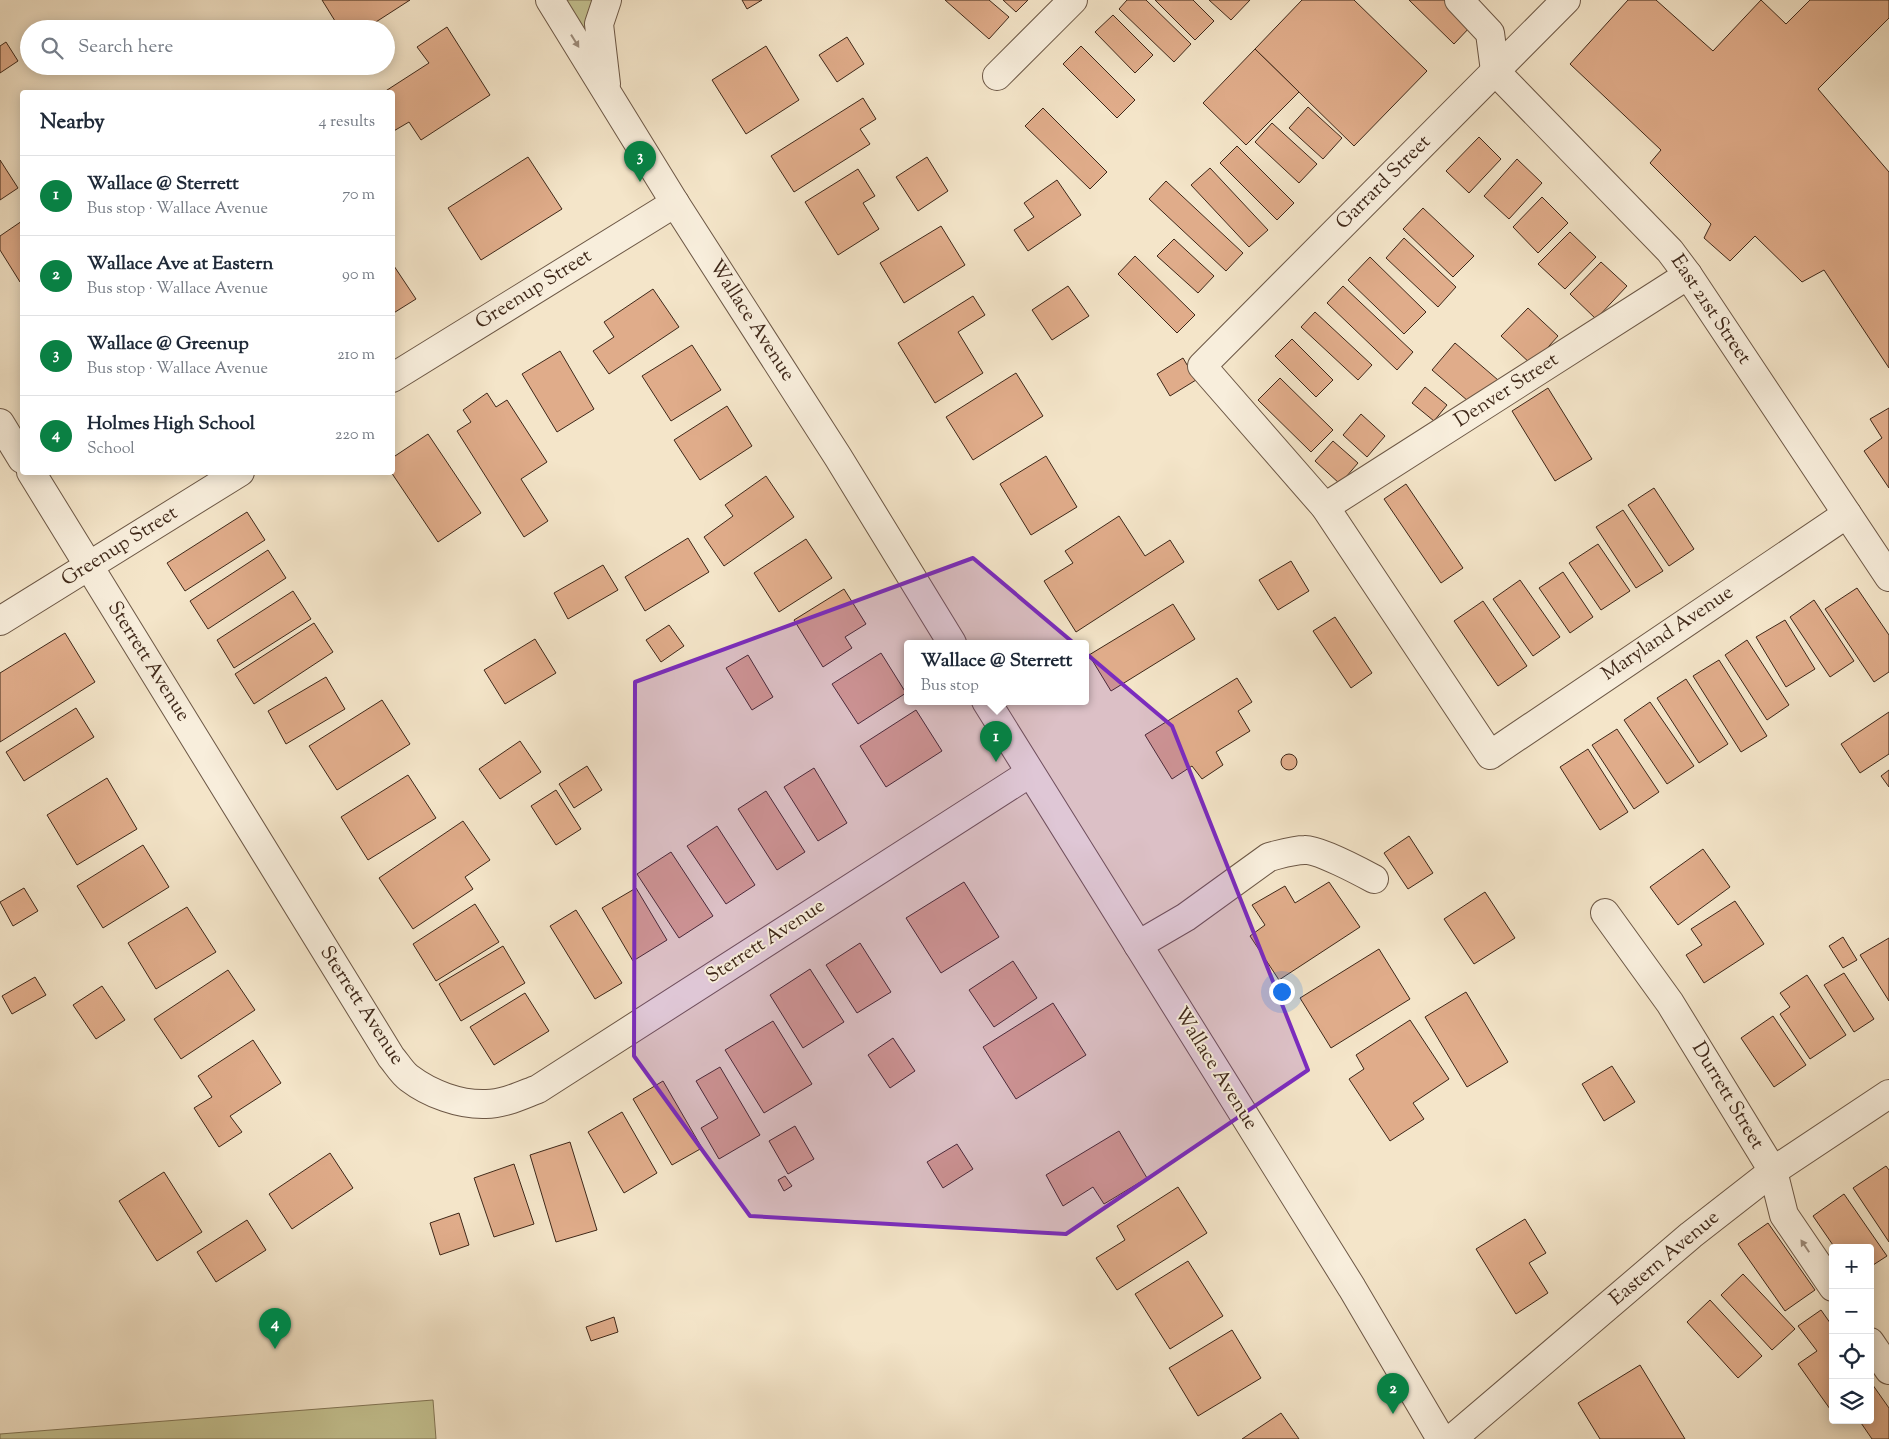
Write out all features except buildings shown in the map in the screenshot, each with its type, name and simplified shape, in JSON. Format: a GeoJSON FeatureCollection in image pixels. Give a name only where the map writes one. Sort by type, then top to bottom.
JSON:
{"type":"FeatureCollection","features":[{"type":"Feature","properties":{"kind":"street","name":"Wallace Avenue"},"geometry":{"type":"LineString","coordinates":[[550,0],[675,203],[838,457],[950,640]]}},
{"type":"Feature","properties":{"kind":"street"},"geometry":{"type":"LineString","coordinates":[[607,0],[599,24],[608,93]]}},
{"type":"Feature","properties":{"kind":"street"},"geometry":{"type":"LineString","coordinates":[[996,76],[1074,0]]}},
{"type":"Feature","properties":{"kind":"street"},"geometry":{"type":"LineString","coordinates":[[1458,0],[1490,32],[1495,71]]}},
{"type":"Feature","properties":{"kind":"street","name":"Garrard Street"},"geometry":{"type":"LineString","coordinates":[[1325,507],[1202,366],[1566,0]]}},
{"type":"Feature","properties":{"kind":"street","name":"East 21st Street"},"geometry":{"type":"LineString","coordinates":[[1495,71],[1670,251],[1688,275],[1889,577]]}},
{"type":"Feature","properties":{"kind":"street","name":"Greenup Street"},"geometry":{"type":"LineString","coordinates":[[395,376],[675,203]]}},
{"type":"Feature","properties":{"kind":"street","name":"Denver Street"},"geometry":{"type":"LineString","coordinates":[[1325,507],[1688,275]]}},
{"type":"Feature","properties":{"kind":"street"},"geometry":{"type":"LineString","coordinates":[[0,423],[20,456]]}},
{"type":"Feature","properties":{"kind":"street","name":"Sterrett Avenue"},"geometry":{"type":"LineString","coordinates":[[33,475],[391,1057],[408,1077],[422,1087],[456,1101],[486,1104],[511,1099],[538,1089],[1030,774]]}},
{"type":"Feature","properties":{"kind":"street","name":"Greenup Street"},"geometry":{"type":"LineString","coordinates":[[0,621],[235,475]]}},
{"type":"Feature","properties":{"kind":"street","name":"Maryland Avenue"},"geometry":{"type":"LineString","coordinates":[[1325,507],[1490,755],[1847,514]]}},
{"type":"Feature","properties":{"kind":"street","name":"Wallace Avenue"},"geometry":{"type":"LineString","coordinates":[[988,705],[1352,1288],[1441,1439]]}},
{"type":"Feature","properties":{"kind":"street"},"geometry":{"type":"LineString","coordinates":[[1138,945],[1186,918],[1269,857],[1307,849],[1341,862],[1374,879]]}},
{"type":"Feature","properties":{"kind":"street","name":"Durrett Street"},"geometry":{"type":"LineString","coordinates":[[1605,912],[1670,1003],[1773,1171],[1784,1214],[1829,1281]]}},
{"type":"Feature","properties":{"kind":"street","name":"Eastern Avenue"},"geometry":{"type":"LineString","coordinates":[[1452,1439],[1691,1235],[1773,1171],[1889,1094]]}},
{"type":"Feature","properties":{"kind":"street"},"geometry":{"type":"LineString","coordinates":[[1874,1348],[1889,1370]]}},
{"type":"Feature","properties":{"kind":"highlighted area"},"geometry":{"type":"Polygon","coordinates":[[[973,558],[1172,726],[1308,1070],[1066,1234],[750,1216],[634,1056],[635,682],[973,558]]]}},
{"type":"Feature","properties":{"kind":"shaded area"},"geometry":{"type":"Polygon","coordinates":[[[557,0],[594,0],[590,41],[557,0]]]}},
{"type":"Feature","properties":{"kind":"shaded area"},"geometry":{"type":"Polygon","coordinates":[[[433,1400],[436,1439],[0,1439],[0,1434],[433,1400]]]}},
{"type":"Feature","properties":{"kind":"place","name":"Wallace @ Greenup"},"geometry":{"type":"Point","coordinates":[640,182]}},
{"type":"Feature","properties":{"kind":"place","name":"Wallace @ Sterrett"},"geometry":{"type":"Point","coordinates":[996,762]}},
{"type":"Feature","properties":{"kind":"place","name":"Holmes High School"},"geometry":{"type":"Point","coordinates":[275,1349]}},
{"type":"Feature","properties":{"kind":"place","name":"Wallace Ave at Eastern"},"geometry":{"type":"Point","coordinates":[1393,1414]}}]}
